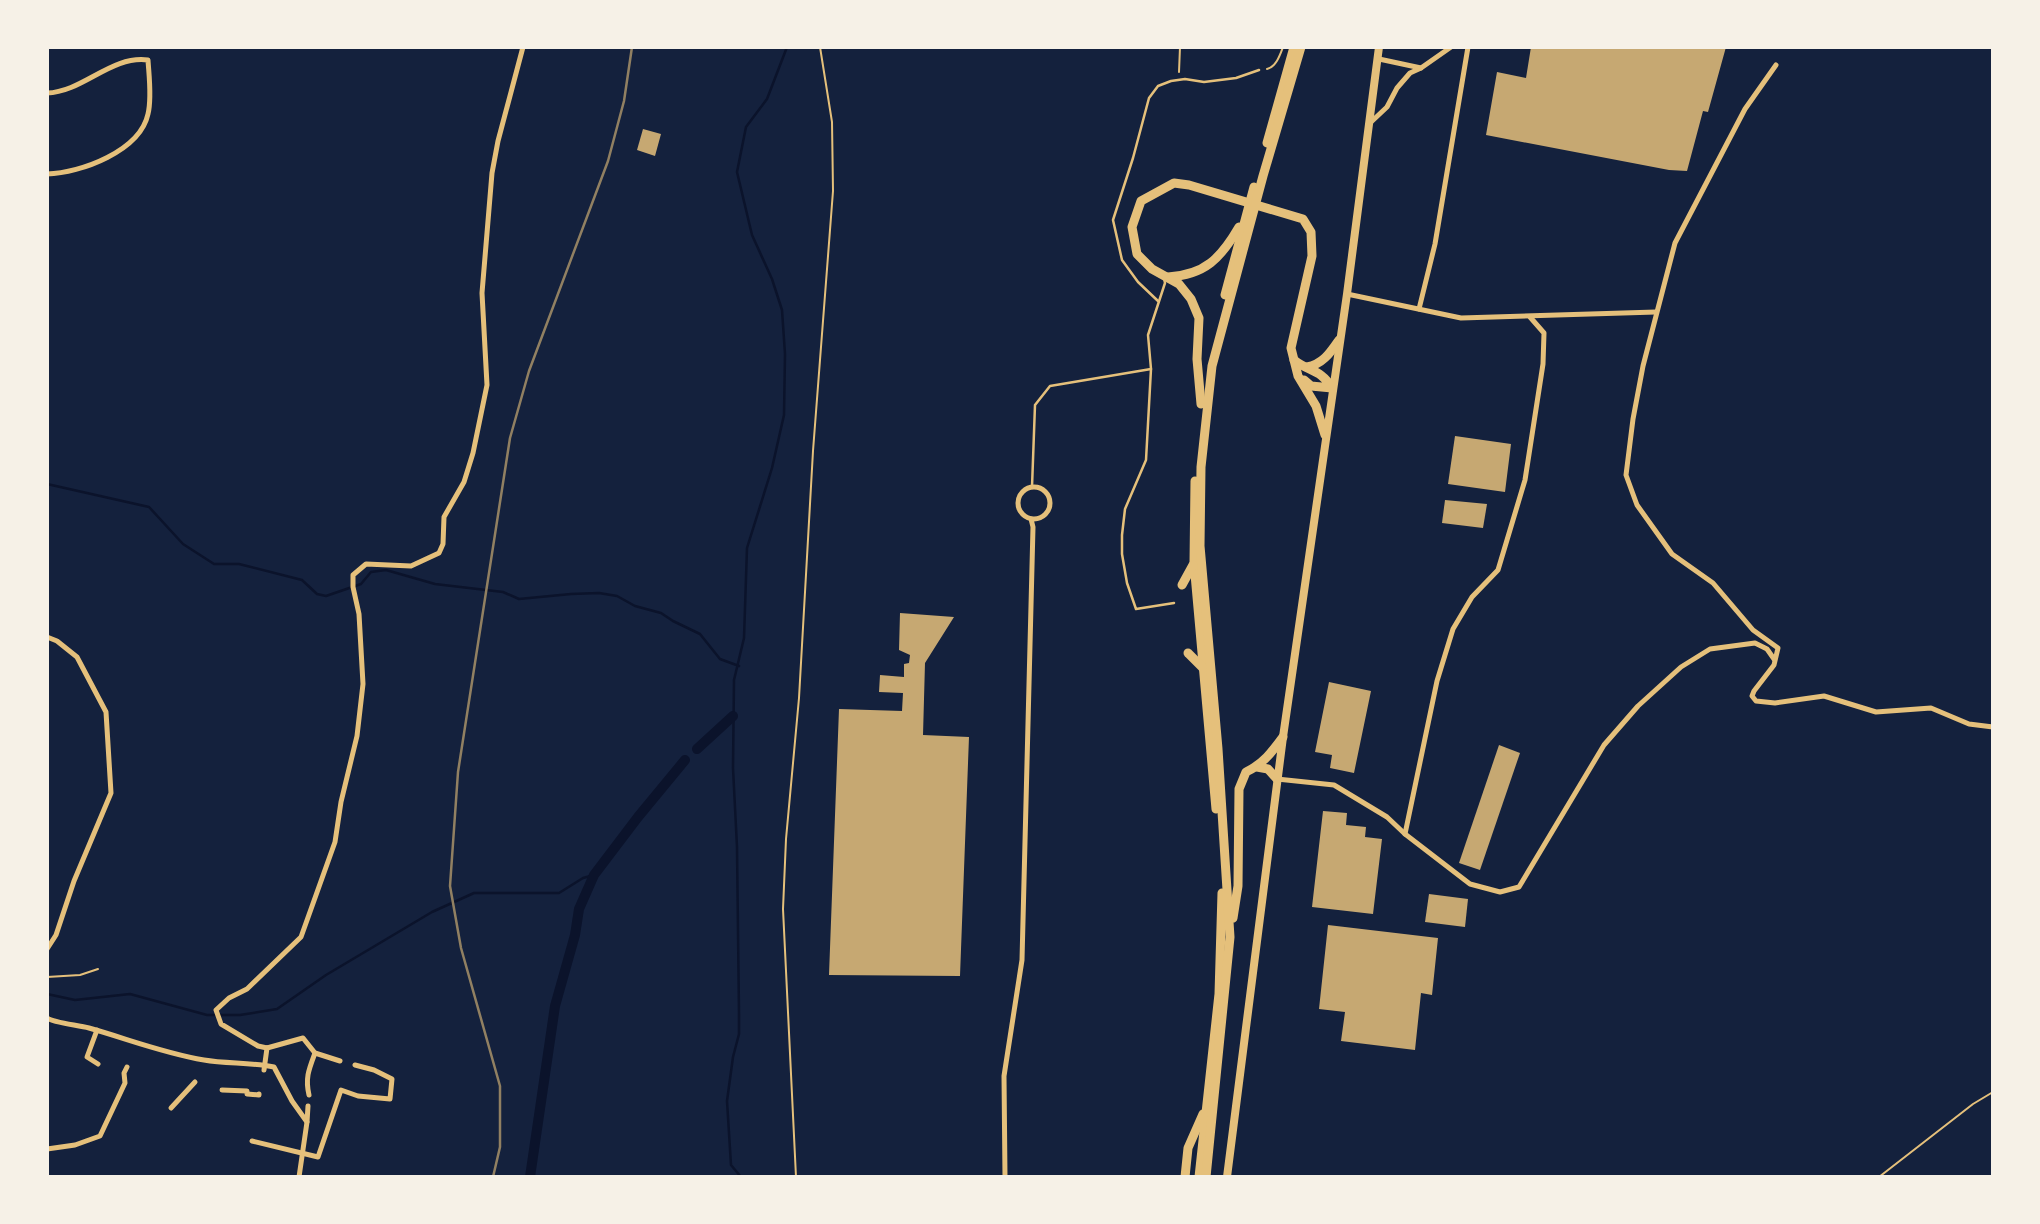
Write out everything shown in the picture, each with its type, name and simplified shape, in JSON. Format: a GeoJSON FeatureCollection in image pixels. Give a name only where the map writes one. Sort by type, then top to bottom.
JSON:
{"type":"FeatureCollection","features":[{"type":"Feature","properties":{"kind":"highway"},"geometry":{"type":"LineString","coordinates":[[1199,1177],[1219,994],[1222,890],[1194,563],[1195,465],[1201,404],[1225,295],[1294,47]]}},
{"type":"Feature","properties":{"kind":"highway"},"geometry":{"type":"LineString","coordinates":[[1230,937],[1218,749],[1200,546],[1201,467],[1212,366],[1301,47]]}},
{"type":"Feature","properties":{"kind":"highway"},"geometry":{"type":"LineString","coordinates":[[1201,404],[1197,359],[1199,318],[1191,299],[1179,284],[1152,269],[1137,254],[1132,227],[1141,201],[1174,183],[1189,185],[1303,219],[1311,232],[1312,256],[1291,348],[1292,359],[1311,386],[1332,388]]}},
{"type":"Feature","properties":{"kind":"highway"},"geometry":{"type":"LineString","coordinates":[[1165,276],[1188,276],[1206,268],[1228,245],[1246,214]]}},
{"type":"Feature","properties":{"kind":"highway"},"geometry":{"type":"LineString","coordinates":[[1301,372],[1327,358],[1339,341]]}},
{"type":"Feature","properties":{"kind":"highway"},"geometry":{"type":"LineString","coordinates":[[1301,372],[1317,371],[1326,377],[1332,388]]}},
{"type":"Feature","properties":{"kind":"highway"},"geometry":{"type":"LineString","coordinates":[[1301,372],[1325,435]]}},
{"type":"Feature","properties":{"kind":"highway"},"geometry":{"type":"LineString","coordinates":[[1181,585],[1194,563]]}},
{"type":"Feature","properties":{"kind":"highway"},"geometry":{"type":"LineString","coordinates":[[1188,653],[1203,668]]}},
{"type":"Feature","properties":{"kind":"highway"},"geometry":{"type":"LineString","coordinates":[[1206,1177],[1230,937],[1238,886],[1239,789],[1246,772],[1257,767],[1269,756],[1283,737]]}},
{"type":"Feature","properties":{"kind":"highway"},"geometry":{"type":"LineString","coordinates":[[1257,767],[1268,769],[1278,779]]}},
{"type":"Feature","properties":{"kind":"highway"},"geometry":{"type":"LineString","coordinates":[[1185,1177],[1188,1148],[1207,1105]]}},
{"type":"Feature","properties":{"kind":"main road"},"geometry":{"type":"LineString","coordinates":[[1227,1177],[1283,737],[1347,294],[1379,47]]}},
{"type":"Feature","properties":{"kind":"street"},"geometry":{"type":"LineString","coordinates":[[340,1061],[315,1053],[303,1038],[267,1048],[258,1046],[221,1024],[216,1010],[229,998],[247,989],[301,937],[335,842],[341,802],[357,736],[363,684],[359,614],[353,575],[366,564],[411,566],[439,553],[443,544],[444,517],[464,482],[487,385],[482,293],[492,173],[523,47]]}},
{"type":"Feature","properties":{"kind":"street"},"geometry":{"type":"LineString","coordinates":[[1370,124],[1387,107],[1397,88],[1410,73],[1422,68],[1451,47]]}},
{"type":"Feature","properties":{"kind":"street"},"geometry":{"type":"LineString","coordinates":[[1419,309],[1436,243],[1468,47]]}},
{"type":"Feature","properties":{"kind":"street"},"geometry":{"type":"LineString","coordinates":[[47,93],[76,84],[121,62],[134,58],[148,60],[149,113],[141,131],[100,163],[67,172],[47,174]]}},
{"type":"Feature","properties":{"kind":"street"},"geometry":{"type":"LineString","coordinates":[[1379,59],[1422,68]]}},
{"type":"Feature","properties":{"kind":"street"},"geometry":{"type":"LineString","coordinates":[[1776,65],[1745,109],[1675,243],[1643,366],[1626,475],[1637,505],[1672,554],[1713,583],[1753,629],[1778,648],[1774,665],[1752,696],[1759,703],[1802,701],[1824,696],[1876,712],[1931,709],[1969,724],[1993,727]]}},
{"type":"Feature","properties":{"kind":"street"},"geometry":{"type":"LineString","coordinates":[[1347,294],[1461,318],[1656,312]]}},
{"type":"Feature","properties":{"kind":"street"},"geometry":{"type":"LineString","coordinates":[[1405,834],[1437,681],[1452,629],[1472,597],[1498,570],[1525,480],[1543,364],[1544,333],[1530,317]]}},
{"type":"Feature","properties":{"kind":"street"},"geometry":{"type":"LineString","coordinates":[[1032,486],[1043,489],[1050,503],[1049,509],[1042,517],[1031,519],[1022,515],[1018,500],[1023,491],[1032,486]]}},
{"type":"Feature","properties":{"kind":"street"},"geometry":{"type":"LineString","coordinates":[[1005,1177],[1004,1076],[1022,960],[1031,671],[1031,519]]}},
{"type":"Feature","properties":{"kind":"street"},"geometry":{"type":"LineString","coordinates":[[47,637],[57,641],[77,657],[106,712],[111,793],[74,881],[56,935],[47,949]]}},
{"type":"Feature","properties":{"kind":"street"},"geometry":{"type":"LineString","coordinates":[[1278,779],[1334,785],[1387,817],[1470,884],[1500,892],[1519,887],[1604,745],[1638,706],[1681,667],[1710,649],[1755,643],[1767,649],[1774,659]]}},
{"type":"Feature","properties":{"kind":"street"},"geometry":{"type":"LineString","coordinates":[[49,1022],[69,1022],[135,1046],[199,1061],[274,1067],[307,1122]]}},
{"type":"Feature","properties":{"kind":"street"},"geometry":{"type":"LineString","coordinates":[[97,1030],[87,1057],[98,1065]]}},
{"type":"Feature","properties":{"kind":"street"},"geometry":{"type":"LineString","coordinates":[[264,1067],[267,1048]]}},
{"type":"Feature","properties":{"kind":"street"},"geometry":{"type":"LineString","coordinates":[[309,1095],[307,1075],[315,1053]]}},
{"type":"Feature","properties":{"kind":"street"},"geometry":{"type":"LineString","coordinates":[[252,1141],[318,1157],[341,1090],[358,1096],[390,1100],[392,1079],[355,1065]]}},
{"type":"Feature","properties":{"kind":"street"},"geometry":{"type":"LineString","coordinates":[[47,1149],[75,1145],[100,1136],[125,1083],[124,1073],[127,1067]]}},
{"type":"Feature","properties":{"kind":"street"},"geometry":{"type":"LineString","coordinates":[[171,1108],[194,1082]]}},
{"type":"Feature","properties":{"kind":"street"},"geometry":{"type":"LineString","coordinates":[[222,1090],[259,1094]]}},
{"type":"Feature","properties":{"kind":"street"},"geometry":{"type":"LineString","coordinates":[[299,1177],[308,1107]]}},
{"type":"Feature","properties":{"kind":"lane"},"geometry":{"type":"LineString","coordinates":[[1158,302],[1138,282],[1122,260],[1113,220],[1149,98],[1158,86],[1178,80],[1204,82],[1236,78],[1259,70]]}},
{"type":"Feature","properties":{"kind":"lane"},"geometry":{"type":"LineString","coordinates":[[1165,276],[1148,335],[1151,369],[1146,460],[1125,509],[1122,554],[1127,583],[1136,609],[1174,603]]}},
{"type":"Feature","properties":{"kind":"lane"},"geometry":{"type":"LineString","coordinates":[[1032,486],[1035,405],[1050,386],[1151,369]]}},
{"type":"Feature","properties":{"kind":"path"},"geometry":{"type":"LineString","coordinates":[[796,1177],[783,909],[833,191],[832,122],[820,47]]}},
{"type":"Feature","properties":{"kind":"path"},"geometry":{"type":"LineString","coordinates":[[1178,80],[1180,47]]}},
{"type":"Feature","properties":{"kind":"path"},"geometry":{"type":"LineString","coordinates":[[1259,70],[1271,68],[1283,47]]}},
{"type":"Feature","properties":{"kind":"path"},"geometry":{"type":"LineString","coordinates":[[47,977],[80,975],[98,969]]}},
{"type":"Feature","properties":{"kind":"path"},"geometry":{"type":"LineString","coordinates":[[1879,1177],[1973,1104],[1993,1092]]}},
{"type":"Feature","properties":{"kind":"building"},"geometry":{"type":"Polygon","coordinates":[[[1531,47],[1726,47],[1708,112],[1703,111],[1687,171],[1669,170],[1486,135],[1497,72],[1526,78],[1531,47]]]}},
{"type":"Feature","properties":{"kind":"building"},"geometry":{"type":"Polygon","coordinates":[[[643,129],[661,134],[655,156],[637,150],[643,129]]]}},
{"type":"Feature","properties":{"kind":"building"},"geometry":{"type":"Polygon","coordinates":[[[1455,436],[1511,444],[1505,492],[1448,484],[1455,436]]]}},
{"type":"Feature","properties":{"kind":"building"},"geometry":{"type":"Polygon","coordinates":[[[1445,500],[1487,504],[1483,528],[1442,523],[1445,500]]]}},
{"type":"Feature","properties":{"kind":"building"},"geometry":{"type":"Polygon","coordinates":[[[900,613],[954,617],[925,663],[923,735],[969,737],[960,976],[829,975],[839,709],[902,711],[903,693],[879,692],[880,675],[904,677],[904,664],[909,663],[910,655],[899,650],[900,613]]]}},
{"type":"Feature","properties":{"kind":"building"},"geometry":{"type":"Polygon","coordinates":[[[1329,682],[1371,691],[1354,773],[1330,768],[1332,755],[1315,752],[1329,682]]]}},
{"type":"Feature","properties":{"kind":"building"},"geometry":{"type":"Polygon","coordinates":[[[1499,745],[1520,753],[1480,870],[1459,863],[1499,745]]]}},
{"type":"Feature","properties":{"kind":"building"},"geometry":{"type":"Polygon","coordinates":[[[1323,811],[1347,813],[1346,825],[1366,827],[1365,837],[1382,839],[1373,914],[1312,907],[1323,811]]]}},
{"type":"Feature","properties":{"kind":"building"},"geometry":{"type":"Polygon","coordinates":[[[1429,894],[1468,899],[1465,927],[1425,922],[1429,894]]]}},
{"type":"Feature","properties":{"kind":"building"},"geometry":{"type":"Polygon","coordinates":[[[1328,925],[1438,938],[1432,995],[1421,993],[1415,1050],[1341,1041],[1345,1012],[1319,1009],[1328,925]]]}},
{"type":"Feature","properties":{"kind":"waterway"},"geometry":{"type":"LineString","coordinates":[[741,1177],[731,1165],[727,1101],[739,1034],[737,847],[733,768],[734,680],[744,638],[747,548],[772,468],[784,415],[785,354],[782,310],[772,279],[752,235],[737,172],[746,127],[767,99],[787,47]]}},
{"type":"Feature","properties":{"kind":"waterway"},"geometry":{"type":"LineString","coordinates":[[47,484],[149,507],[183,544],[214,564],[239,564],[302,580],[317,594],[326,596],[361,584],[371,572],[386,570],[435,584],[503,592],[519,599],[599,593],[617,596],[635,606],[661,613],[700,634],[720,659],[739,666]]}},
{"type":"Feature","properties":{"kind":"waterway"},"geometry":{"type":"LineString","coordinates":[[697,749],[733,716]]}},
{"type":"Feature","properties":{"kind":"waterway"},"geometry":{"type":"LineString","coordinates":[[530,1177],[555,1006],[575,935],[579,909],[594,875],[685,760]]}},
{"type":"Feature","properties":{"kind":"waterway"},"geometry":{"type":"LineString","coordinates":[[47,994],[75,1000],[130,994],[207,1015],[240,1015],[277,1009],[326,975],[432,912],[474,893],[559,893],[583,878],[594,875]]}},
{"type":"Feature","properties":{"kind":"railway"},"geometry":{"type":"LineString","coordinates":[[493,1177],[500,1147],[500,1086],[461,948],[450,886],[458,772],[510,438],[529,371],[608,161],[624,101],[632,47]]}}]}
